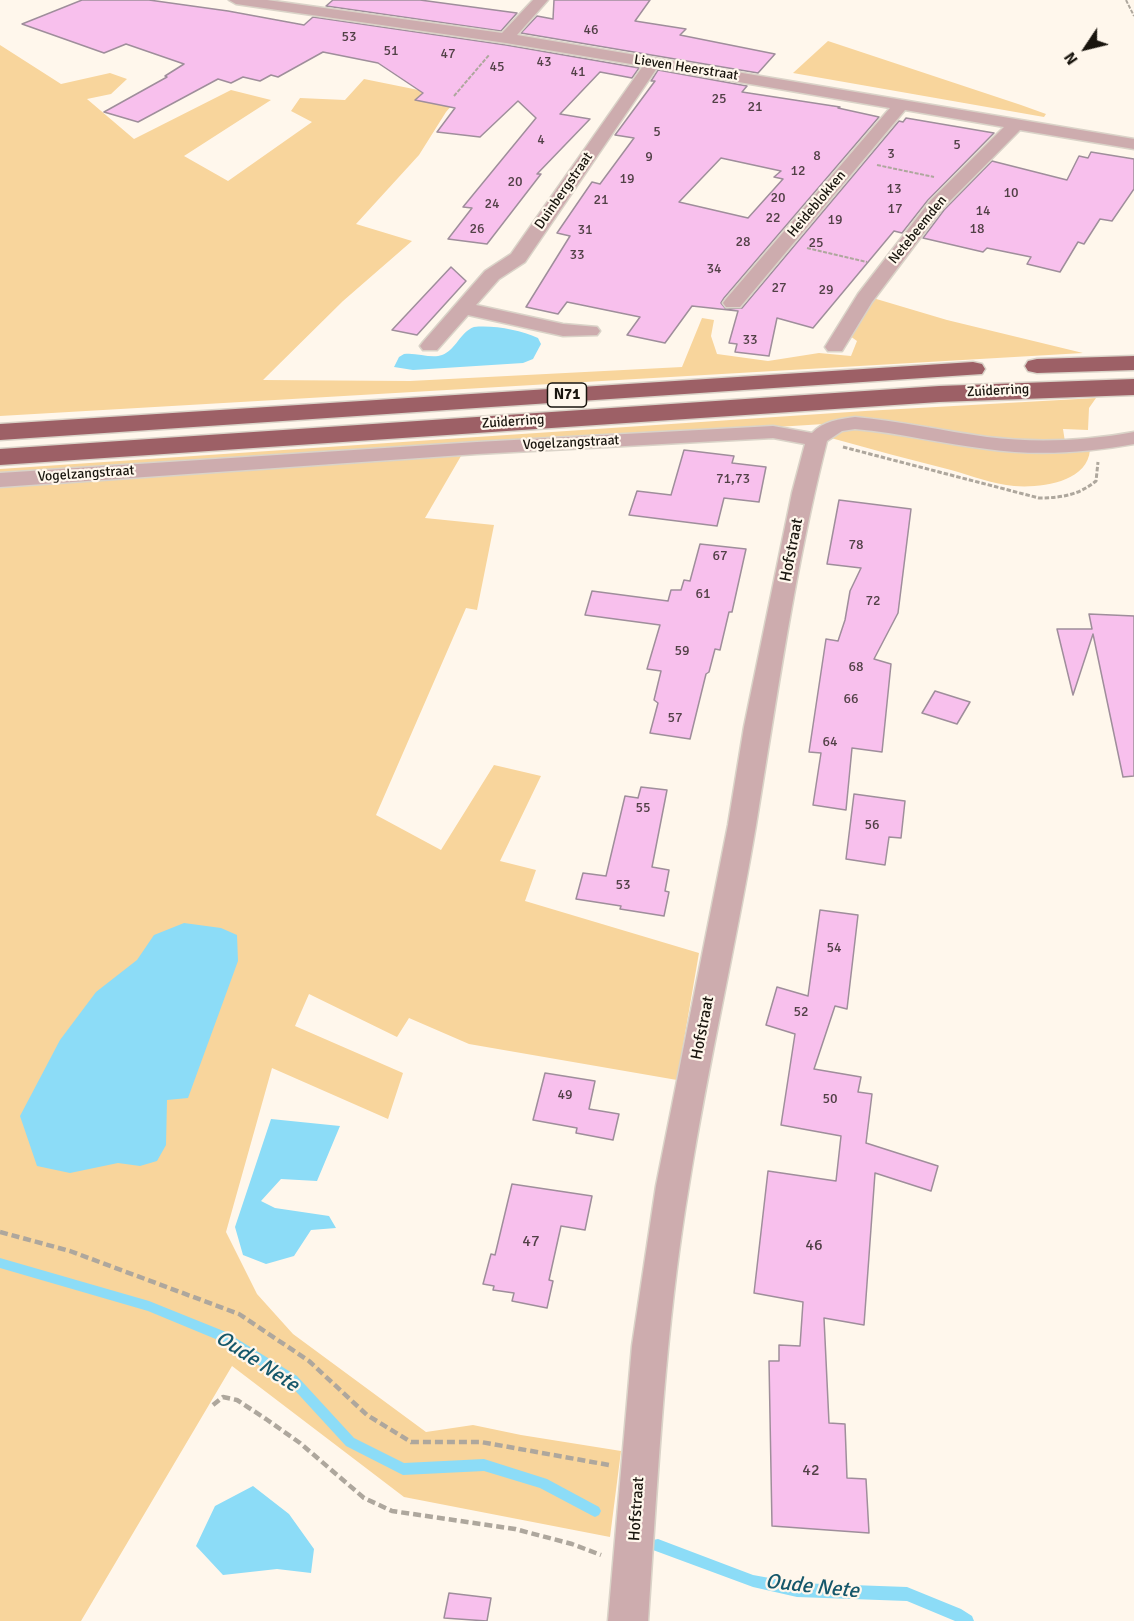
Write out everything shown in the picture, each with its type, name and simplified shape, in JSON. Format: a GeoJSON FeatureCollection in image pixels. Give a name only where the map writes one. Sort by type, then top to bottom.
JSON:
{"type":"FeatureCollection","features":[{"type":"Feature","properties":{"kind":"highway","name":"Zuiderring"},"geometry":{"type":"LineString","coordinates":[[0,432],[1003,368],[1134,363]]}},
{"type":"Feature","properties":{"kind":"highway","name":"Zuiderring"},"geometry":{"type":"LineString","coordinates":[[0,457],[939,394],[1134,387]]}},
{"type":"Feature","properties":{"kind":"street","name":"Lieven Heerstraat"},"geometry":{"type":"LineString","coordinates":[[236,0],[504,38],[1134,144]]}},
{"type":"Feature","properties":{"kind":"street"},"geometry":{"type":"LineString","coordinates":[[504,38],[540,0]]}},
{"type":"Feature","properties":{"kind":"street","name":"Duinbergstraat"},"geometry":{"type":"LineString","coordinates":[[430,346],[492,275],[518,258],[653,62]]}},
{"type":"Feature","properties":{"kind":"street","name":"Heideblokken"},"geometry":{"type":"LineString","coordinates":[[733,303],[902,104]]}},
{"type":"Feature","properties":{"kind":"street","name":"Netebeemden"},"geometry":{"type":"LineString","coordinates":[[835,347],[849,321],[936,205],[1016,124]]}},
{"type":"Feature","properties":{"kind":"street"},"geometry":{"type":"LineString","coordinates":[[463,308],[563,330],[590,331]]}},
{"type":"Feature","properties":{"kind":"street"},"geometry":{"type":"LineString","coordinates":[[817,440],[824,432],[837,426],[855,423],[988,443],[1036,447],[1100,444],[1134,438]]}},
{"type":"Feature","properties":{"kind":"street","name":"Vogelzangstraat"},"geometry":{"type":"LineString","coordinates":[[0,480],[477,448],[773,432],[817,440]]}},
{"type":"Feature","properties":{"kind":"street","name":"Hofstraat"},"geometry":{"type":"LineString","coordinates":[[628,1621],[650,1346],[672,1186],[742,825],[759,715],[803,493],[817,440]]}},
{"type":"Feature","properties":{"kind":"path"},"geometry":{"type":"LineString","coordinates":[[1126,0],[1134,16]]}},
{"type":"Feature","properties":{"kind":"path"},"geometry":{"type":"LineString","coordinates":[[454,96],[504,38]]}},
{"type":"Feature","properties":{"kind":"path"},"geometry":{"type":"LineString","coordinates":[[855,160],[958,182]]}},
{"type":"Feature","properties":{"kind":"path"},"geometry":{"type":"LineString","coordinates":[[784,242],[888,267]]}},
{"type":"Feature","properties":{"kind":"path"},"geometry":{"type":"LineString","coordinates":[[817,440],[1039,498],[1058,499],[1087,489],[1096,481],[1098,459]]}},
{"type":"Feature","properties":{"kind":"path"},"geometry":{"type":"LineString","coordinates":[[0,1232],[70,1251],[239,1314],[309,1361],[367,1415],[411,1442],[481,1442],[640,1470]]}},
{"type":"Feature","properties":{"kind":"path"},"geometry":{"type":"LineString","coordinates":[[213,1405],[223,1397],[237,1400],[300,1443],[364,1498],[392,1511],[515,1529],[572,1544],[632,1567]]}},
{"type":"Feature","properties":{"kind":"shaded area"},"geometry":{"type":"Polygon","coordinates":[[[828,41],[1046,114],[1044,117],[793,73],[828,41]]]}},
{"type":"Feature","properties":{"kind":"shaded area"},"geometry":{"type":"Polygon","coordinates":[[[0,45],[61,84],[110,73],[127,79],[111,94],[87,99],[134,139],[231,90],[271,100],[184,156],[228,181],[312,122],[291,111],[300,98],[345,100],[364,79],[458,98],[446,112],[419,155],[356,224],[412,241],[343,301],[263,380],[410,381],[682,367],[702,318],[714,320],[711,336],[717,354],[768,361],[819,353],[851,356],[857,341],[850,336],[873,298],[947,320],[1083,353],[0,416],[0,45]]]}},
{"type":"Feature","properties":{"kind":"shaded area"},"geometry":{"type":"Polygon","coordinates":[[[1096,398],[1089,408],[1088,430],[1063,429],[1065,442],[992,438],[907,423],[863,419],[824,424],[0,476],[0,469],[865,411],[1096,398]]]}},
{"type":"Feature","properties":{"kind":"shaded area"},"geometry":{"type":"Polygon","coordinates":[[[855,428],[1090,450],[1081,470],[1061,481],[1036,486],[1014,486],[990,482],[831,438],[843,431],[855,428]]]}},
{"type":"Feature","properties":{"kind":"shaded area"},"geometry":{"type":"Polygon","coordinates":[[[461,456],[425,518],[494,525],[477,610],[466,608],[376,815],[441,850],[494,765],[541,776],[500,861],[536,870],[525,901],[699,953],[677,1080],[469,1044],[409,1018],[397,1037],[309,994],[295,1026],[403,1073],[388,1119],[272,1068],[226,1232],[257,1294],[293,1334],[426,1432],[473,1425],[621,1451],[610,1537],[404,1497],[232,1366],[81,1621],[0,1621],[0,487],[461,456]]]}},
{"type":"Feature","properties":{"kind":"water"},"geometry":{"type":"Polygon","coordinates":[[[474,327],[515,330],[538,338],[541,344],[533,359],[523,363],[413,370],[394,367],[399,357],[404,354],[433,356],[447,353],[469,329],[474,327]]]}},
{"type":"Feature","properties":{"kind":"water"},"geometry":{"type":"Polygon","coordinates":[[[184,923],[221,928],[237,935],[238,961],[188,1098],[167,1100],[166,1145],[157,1161],[140,1166],[118,1163],[70,1173],[37,1166],[20,1116],[60,1040],[96,992],[137,960],[154,935],[184,923]]]}},
{"type":"Feature","properties":{"kind":"water"},"geometry":{"type":"Polygon","coordinates":[[[271,1119],[340,1126],[317,1181],[281,1179],[261,1201],[275,1208],[329,1216],[336,1228],[311,1230],[294,1256],[266,1264],[243,1255],[235,1227],[271,1119]]]}},
{"type":"Feature","properties":{"kind":"water"},"geometry":{"type":"Polygon","coordinates":[[[253,1486],[289,1514],[314,1549],[311,1573],[277,1569],[223,1575],[196,1546],[215,1506],[253,1486]]]}},
{"type":"Feature","properties":{"kind":"building"},"geometry":{"type":"Polygon","coordinates":[[[82,0],[149,0],[304,25],[313,17],[506,45],[639,68],[632,78],[600,72],[560,114],[590,119],[537,174],[541,174],[487,244],[448,239],[472,208],[463,207],[536,118],[518,101],[480,137],[437,132],[455,108],[415,100],[423,93],[378,63],[323,52],[278,77],[271,75],[260,81],[243,77],[231,83],[218,79],[138,122],[104,112],[167,77],[165,76],[184,64],[126,44],[104,53],[22,24],[82,0]]]}},
{"type":"Feature","properties":{"kind":"building"},"geometry":{"type":"Polygon","coordinates":[[[333,0],[420,0],[517,13],[501,31],[326,6],[333,0]]]}},
{"type":"Feature","properties":{"kind":"building"},"geometry":{"type":"Polygon","coordinates":[[[554,0],[650,0],[635,21],[686,29],[680,35],[775,54],[758,73],[521,33],[537,16],[553,19],[554,0]]]}},
{"type":"Feature","properties":{"kind":"building"},"geometry":{"type":"Polygon","coordinates":[[[658,70],[747,86],[742,92],[840,107],[838,108],[879,117],[724,298],[721,303],[726,309],[742,308],[899,121],[903,122],[906,118],[994,133],[928,200],[902,233],[894,231],[813,328],[777,318],[769,356],[735,352],[737,344],[729,343],[738,311],[692,306],[665,343],[627,335],[640,317],[567,302],[558,314],[526,307],[570,236],[557,233],[592,182],[600,184],[634,138],[615,135],[655,81],[651,81],[658,70]],[[721,158],[679,202],[748,218],[783,179],[774,177],[781,171],[721,158]]]}},
{"type":"Feature","properties":{"kind":"building"},"geometry":{"type":"Polygon","coordinates":[[[1091,152],[1134,159],[1134,189],[1112,221],[1100,219],[1084,244],[1078,242],[1060,272],[1027,264],[1031,257],[987,248],[983,252],[923,238],[944,210],[992,161],[1067,180],[1079,156],[1088,158],[1091,152]]]}},
{"type":"Feature","properties":{"kind":"building"},"geometry":{"type":"Polygon","coordinates":[[[451,267],[466,281],[417,335],[392,330],[451,267]]]}},
{"type":"Feature","properties":{"kind":"building"},"geometry":{"type":"Polygon","coordinates":[[[684,450],[734,456],[732,463],[766,467],[759,502],[724,498],[717,526],[629,515],[637,491],[671,495],[684,450]]]}},
{"type":"Feature","properties":{"kind":"building"},"geometry":{"type":"Polygon","coordinates":[[[839,500],[911,509],[898,613],[874,659],[891,664],[882,752],[852,748],[846,810],[813,805],[821,753],[809,752],[826,639],[838,641],[845,620],[850,591],[861,568],[827,564],[839,500]]]}},
{"type":"Feature","properties":{"kind":"building"},"geometry":{"type":"Polygon","coordinates":[[[700,544],[746,549],[732,612],[729,612],[720,650],[715,649],[709,672],[706,674],[690,739],[650,733],[658,703],[654,700],[661,671],[647,669],[660,625],[585,615],[592,591],[668,601],[671,590],[681,590],[684,580],[690,581],[700,544]]]}},
{"type":"Feature","properties":{"kind":"building"},"geometry":{"type":"Polygon","coordinates":[[[1089,614],[1134,616],[1134,776],[1123,777],[1093,634],[1073,695],[1057,629],[1092,629],[1089,614]]]}},
{"type":"Feature","properties":{"kind":"building"},"geometry":{"type":"Polygon","coordinates":[[[935,691],[970,702],[957,724],[922,713],[935,691]]]}},
{"type":"Feature","properties":{"kind":"building"},"geometry":{"type":"Polygon","coordinates":[[[641,787],[667,790],[652,867],[669,870],[665,891],[669,892],[664,916],[576,899],[583,873],[606,876],[625,796],[638,798],[641,787]]]}},
{"type":"Feature","properties":{"kind":"building"},"geometry":{"type":"Polygon","coordinates":[[[854,794],[905,801],[901,838],[889,837],[885,865],[846,859],[854,794]]]}},
{"type":"Feature","properties":{"kind":"building"},"geometry":{"type":"Polygon","coordinates":[[[820,910],[858,915],[847,1009],[835,1006],[814,1069],[861,1077],[858,1092],[872,1094],[866,1143],[938,1166],[931,1191],[875,1173],[864,1325],[824,1318],[829,1423],[845,1424],[847,1478],[866,1479],[869,1533],[772,1526],[769,1361],[779,1361],[779,1345],[800,1346],[803,1302],[754,1293],[768,1171],[836,1181],[841,1136],[781,1125],[795,1034],[766,1025],[777,987],[808,996],[820,910]]]}},
{"type":"Feature","properties":{"kind":"building"},"geometry":{"type":"Polygon","coordinates":[[[545,1073],[595,1081],[589,1109],[619,1114],[613,1140],[576,1133],[577,1128],[533,1120],[545,1073]]]}},
{"type":"Feature","properties":{"kind":"building"},"geometry":{"type":"Polygon","coordinates":[[[512,1184],[592,1196],[585,1230],[561,1226],[549,1280],[553,1281],[547,1308],[512,1301],[514,1293],[493,1290],[494,1286],[483,1284],[491,1254],[495,1255],[512,1184]]]}},
{"type":"Feature","properties":{"kind":"building"},"geometry":{"type":"Polygon","coordinates":[[[449,1593],[491,1598],[487,1621],[444,1618],[449,1593]]]}},
{"type":"Feature","properties":{"kind":"waterway","name":"Oude Nete"},"geometry":{"type":"LineString","coordinates":[[0,1263],[149,1306],[222,1336],[293,1380],[350,1442],[403,1469],[484,1465],[543,1483],[595,1511]]}},
{"type":"Feature","properties":{"kind":"waterway","name":"Oude Nete"},"geometry":{"type":"LineString","coordinates":[[658,1545],[753,1581],[797,1590],[907,1594],[956,1614],[967,1621]]}}]}
